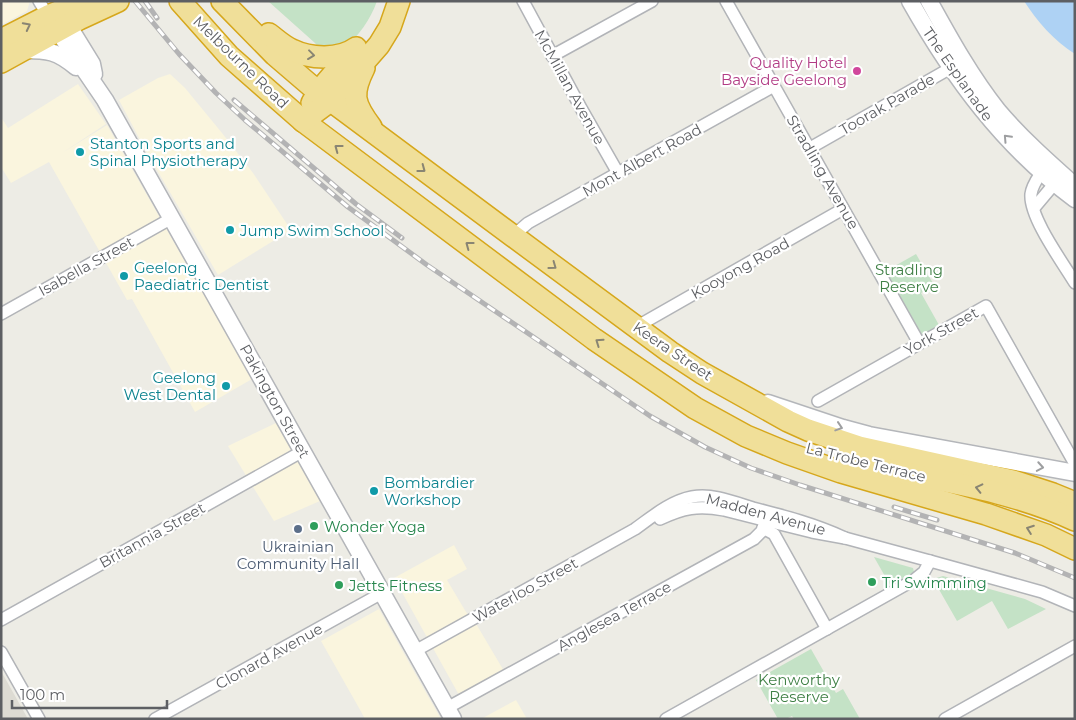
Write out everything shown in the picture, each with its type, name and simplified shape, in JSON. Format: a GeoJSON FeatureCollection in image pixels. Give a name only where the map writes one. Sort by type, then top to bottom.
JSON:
{"type":"FeatureCollection","features":[{"type":"Feature","properties":{"kind":"highway"},"geometry":{"type":"LineString","coordinates":[[1,40],[85,1]]}},
{"type":"Feature","properties":{"kind":"highway"},"geometry":{"type":"LineString","coordinates":[[1,62],[22,50],[54,14],[118,1]]}},
{"type":"Feature","properties":{"kind":"highway","name":"Melbourne Road"},"geometry":{"type":"LineString","coordinates":[[180,1],[230,56],[303,121]]}},
{"type":"Feature","properties":{"kind":"highway","name":"Melbourne Road"},"geometry":{"type":"LineString","coordinates":[[222,1],[275,55],[324,96]]}},
{"type":"Feature","properties":{"kind":"highway"},"geometry":{"type":"LineString","coordinates":[[227,1],[285,47],[296,52],[306,55],[336,57],[347,54],[356,48]]}},
{"type":"Feature","properties":{"kind":"highway"},"geometry":{"type":"LineString","coordinates":[[384,1],[376,22],[324,96],[303,121],[571,321],[695,408],[746,436],[787,453],[841,472],[986,514],[1046,535],[1075,549]]}},
{"type":"Feature","properties":{"kind":"highway"},"geometry":{"type":"LineString","coordinates":[[383,140],[366,120],[359,108],[356,96],[358,81],[368,61],[390,27],[398,1]]}},
{"type":"Feature","properties":{"kind":"highway"},"geometry":{"type":"LineString","coordinates":[[324,96],[378,45]]}},
{"type":"Feature","properties":{"kind":"highway","name":"Keera Street"},"geometry":{"type":"LineString","coordinates":[[324,96],[636,327],[702,373],[745,396]]}},
{"type":"Feature","properties":{"kind":"highway","name":"La Trobe Terrace"},"geometry":{"type":"LineString","coordinates":[[639,370],[697,401],[760,431],[804,447],[882,469],[998,492],[1042,506],[1075,520]]}},
{"type":"Feature","properties":{"kind":"highway","name":"La Trobe Terrace"},"geometry":{"type":"LineString","coordinates":[[745,396],[788,421],[842,441],[906,458],[1013,481],[1075,503]]}},
{"type":"Feature","properties":{"kind":"street","name":"McMillan Avenue"},"geometry":{"type":"LineString","coordinates":[[522,1],[618,173]]}},
{"type":"Feature","properties":{"kind":"street"},"geometry":{"type":"LineString","coordinates":[[552,56],[652,1]]}},
{"type":"Feature","properties":{"kind":"street","name":"Stradling Avenue"},"geometry":{"type":"LineString","coordinates":[[726,1],[919,343]]}},
{"type":"Feature","properties":{"kind":"street","name":"The Esplanade"},"geometry":{"type":"LineString","coordinates":[[910,1],[928,32],[957,64]]}},
{"type":"Feature","properties":{"kind":"street","name":"The Esplanade"},"geometry":{"type":"LineString","coordinates":[[929,1],[970,96],[988,117],[1052,174]]}},
{"type":"Feature","properties":{"kind":"street","name":"Pakington Street"},"geometry":{"type":"LineString","coordinates":[[54,14],[92,64],[95,83],[450,713]]}},
{"type":"Feature","properties":{"kind":"street"},"geometry":{"type":"LineString","coordinates":[[22,50],[48,50],[59,54],[95,83]]}},
{"type":"Feature","properties":{"kind":"street","name":"Toorak Parade"},"geometry":{"type":"LineString","coordinates":[[810,148],[957,64]]}},
{"type":"Feature","properties":{"kind":"street","name":"Mont Albert Road"},"geometry":{"type":"LineString","coordinates":[[513,236],[528,223],[774,86]]}},
{"type":"Feature","properties":{"kind":"street"},"geometry":{"type":"LineString","coordinates":[[1052,174],[1075,186]]}},
{"type":"Feature","properties":{"kind":"street"},"geometry":{"type":"LineString","coordinates":[[1052,174],[1075,199]]}},
{"type":"Feature","properties":{"kind":"street"},"geometry":{"type":"LineString","coordinates":[[1034,208],[1052,174]]}},
{"type":"Feature","properties":{"kind":"street"},"geometry":{"type":"LineString","coordinates":[[1052,174],[1032,192],[1031,200],[1038,221],[1075,283]]}},
{"type":"Feature","properties":{"kind":"street","name":"Kooyong Road"},"geometry":{"type":"LineString","coordinates":[[636,327],[844,209]]}},
{"type":"Feature","properties":{"kind":"street","name":"Isabella Street"},"geometry":{"type":"LineString","coordinates":[[1,314],[172,218]]}},
{"type":"Feature","properties":{"kind":"street","name":"York Street"},"geometry":{"type":"LineString","coordinates":[[818,401],[986,306],[1075,464]]}},
{"type":"Feature","properties":{"kind":"street","name":"Keera Street"},"geometry":{"type":"LineString","coordinates":[[745,396],[868,435],[1075,473]]}},
{"type":"Feature","properties":{"kind":"street","name":"Britannia Street"},"geometry":{"type":"LineString","coordinates":[[1,620],[303,451]]}},
{"type":"Feature","properties":{"kind":"street","name":"Madden Avenue"},"geometry":{"type":"LineString","coordinates":[[688,503],[766,520],[816,525],[844,538],[1042,592],[1075,606]]}},
{"type":"Feature","properties":{"kind":"street","name":"Waterloo Street"},"geometry":{"type":"LineString","coordinates":[[415,651],[635,529],[662,510],[688,503]]}},
{"type":"Feature","properties":{"kind":"street"},"geometry":{"type":"LineString","coordinates":[[766,520],[827,629]]}},
{"type":"Feature","properties":{"kind":"street","name":"Anglesea Terrace"},"geometry":{"type":"LineString","coordinates":[[450,713],[754,539],[760,535],[766,520]]}},
{"type":"Feature","properties":{"kind":"street"},"geometry":{"type":"LineString","coordinates":[[666,719],[914,580],[923,573],[930,561]]}},
{"type":"Feature","properties":{"kind":"street","name":"Clonard Avenue"},"geometry":{"type":"LineString","coordinates":[[155,719],[382,593]]}},
{"type":"Feature","properties":{"kind":"street"},"geometry":{"type":"LineString","coordinates":[[945,719],[1075,646]]}},
{"type":"Feature","properties":{"kind":"street"},"geometry":{"type":"LineString","coordinates":[[1,652],[39,719]]}},
{"type":"Feature","properties":{"kind":"shaded area"},"geometry":{"type":"Polygon","coordinates":[[[1,1],[30,1],[27,11],[1,25],[1,1]]]}},
{"type":"Feature","properties":{"kind":"shaded area"},"geometry":{"type":"Polygon","coordinates":[[[170,74],[185,88],[222,133],[253,173],[291,230],[218,275],[146,151],[119,100],[158,78],[170,74]]]}},
{"type":"Feature","properties":{"kind":"shaded area"},"geometry":{"type":"Polygon","coordinates":[[[78,84],[106,124],[62,153],[107,125],[252,379],[195,412],[132,299],[127,300],[49,162],[11,183],[1,167],[1,117],[8,128],[78,84]]]}},
{"type":"Feature","properties":{"kind":"shaded area"},"geometry":{"type":"Polygon","coordinates":[[[276,423],[320,501],[274,521],[228,446],[276,423]]]}},
{"type":"Feature","properties":{"kind":"shaded area"},"geometry":{"type":"Polygon","coordinates":[[[454,545],[467,569],[447,580],[504,671],[459,695],[394,578],[454,545]]]}},
{"type":"Feature","properties":{"kind":"shaded area"},"geometry":{"type":"Polygon","coordinates":[[[379,609],[441,719],[365,719],[321,641],[379,609]]]}},
{"type":"Feature","properties":{"kind":"shaded area"},"geometry":{"type":"Polygon","coordinates":[[[1,671],[28,719],[1,719],[1,671]]]}},
{"type":"Feature","properties":{"kind":"shaded area"},"geometry":{"type":"Polygon","coordinates":[[[516,700],[527,719],[481,719],[516,700]]]}},
{"type":"Feature","properties":{"kind":"green space"},"geometry":{"type":"Polygon","coordinates":[[[268,1],[377,1],[364,27],[345,49],[321,51],[315,43],[268,1]]]}},
{"type":"Feature","properties":{"kind":"green space","name":"Stradling Reserve"},"geometry":{"type":"Polygon","coordinates":[[[916,254],[934,285],[921,293],[939,325],[922,335],[886,271],[916,254]]]}},
{"type":"Feature","properties":{"kind":"green space"},"geometry":{"type":"Polygon","coordinates":[[[874,557],[913,568],[914,572],[890,585],[874,557]]]}},
{"type":"Feature","properties":{"kind":"green space"},"geometry":{"type":"Polygon","coordinates":[[[943,576],[1025,599],[1046,609],[1008,629],[992,601],[957,621],[933,579],[943,576]]]}},
{"type":"Feature","properties":{"kind":"green space","name":"Kenworthy Reserve"},"geometry":{"type":"Polygon","coordinates":[[[811,649],[836,693],[843,689],[860,719],[794,719],[792,716],[786,719],[778,719],[756,680],[811,649]]]}},
{"type":"Feature","properties":{"kind":"water"},"geometry":{"type":"Polygon","coordinates":[[[1024,1],[1075,1],[1075,54],[1046,30],[1024,1]]]}},
{"type":"Feature","properties":{"kind":"railway"},"geometry":{"type":"LineString","coordinates":[[135,1],[179,54],[216,93],[348,207],[427,265],[650,416],[705,447],[751,468],[1015,553],[1075,578]]}},
{"type":"Feature","properties":{"kind":"railway"},"geometry":{"type":"LineString","coordinates":[[145,1],[157,18]]}},
{"type":"Feature","properties":{"kind":"railway"},"geometry":{"type":"LineString","coordinates":[[234,100],[356,204],[402,238]]}},
{"type":"Feature","properties":{"kind":"railway"},"geometry":{"type":"LineString","coordinates":[[894,507],[937,520]]}},
{"type":"Feature","properties":{"kind":"place","name":"Quality Hotel Bayside Geelong"},"geometry":{"type":"Point","coordinates":[857,71]}},
{"type":"Feature","properties":{"kind":"place","name":"Stanton Sports and Spinal Physiotherapy"},"geometry":{"type":"Point","coordinates":[80,152]}},
{"type":"Feature","properties":{"kind":"place","name":"Jump Swim School"},"geometry":{"type":"Point","coordinates":[230,230]}},
{"type":"Feature","properties":{"kind":"place","name":"Geelong Paediatric Dentist"},"geometry":{"type":"Point","coordinates":[124,276]}},
{"type":"Feature","properties":{"kind":"place","name":"Geelong West Dental"},"geometry":{"type":"Point","coordinates":[226,386]}},
{"type":"Feature","properties":{"kind":"place","name":"Bombardier Workshop"},"geometry":{"type":"Point","coordinates":[374,491]}},
{"type":"Feature","properties":{"kind":"place","name":"Wonder Yoga"},"geometry":{"type":"Point","coordinates":[314,526]}},
{"type":"Feature","properties":{"kind":"place","name":"Ukrainian Community Hall"},"geometry":{"type":"Point","coordinates":[298,529]}},
{"type":"Feature","properties":{"kind":"place","name":"Tri Swimming"},"geometry":{"type":"Point","coordinates":[872,582]}},
{"type":"Feature","properties":{"kind":"place","name":"Jetts Fitness"},"geometry":{"type":"Point","coordinates":[339,585]}}]}
